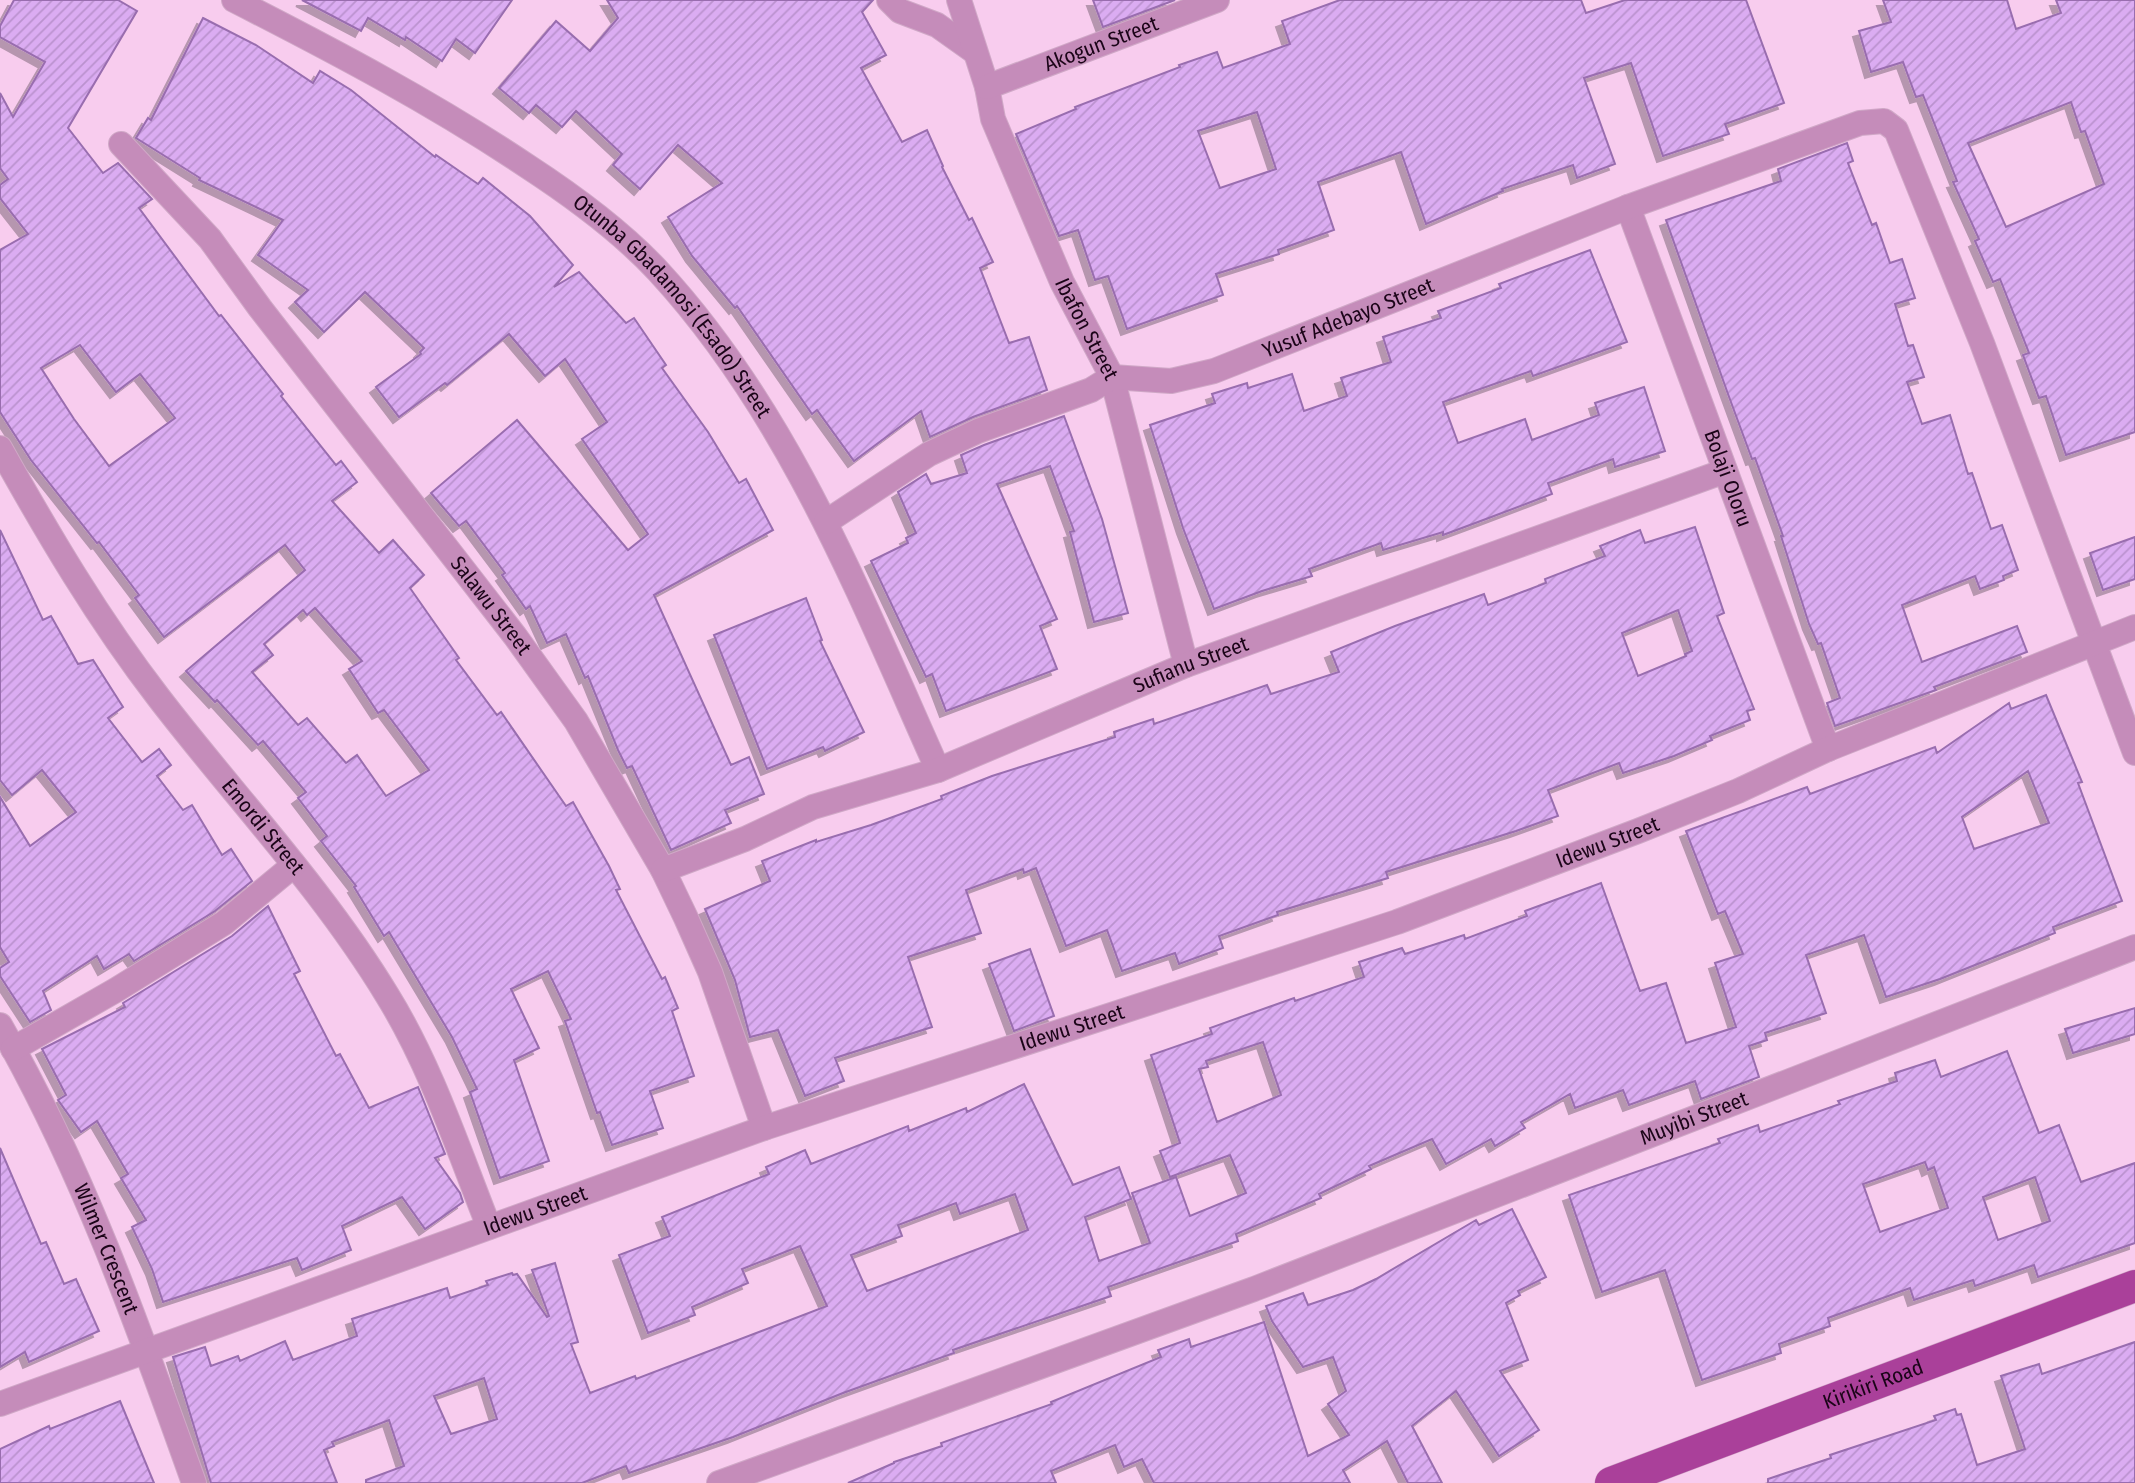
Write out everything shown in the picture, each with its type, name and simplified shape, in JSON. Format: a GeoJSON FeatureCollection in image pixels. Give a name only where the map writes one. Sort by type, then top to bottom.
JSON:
{"type":"FeatureCollection","features":[{"type":"Feature","properties":{"kind":"main road","name":"Kirikiri Road"},"geometry":{"type":"LineString","coordinates":[[1611,1483],[2135,1286]]}},
{"type":"Feature","properties":{"kind":"street","name":"Otunba Gbadamosi (Esado) Street"},"geometry":{"type":"LineString","coordinates":[[234,0],[400,87],[494,143],[605,222],[656,269],[702,322],[751,388],[826,522],[938,770]]}},
{"type":"Feature","properties":{"kind":"street"},"geometry":{"type":"LineString","coordinates":[[889,0],[900,11],[937,25],[975,52]]}},
{"type":"Feature","properties":{"kind":"street","name":"Ibafon Street"},"geometry":{"type":"LineString","coordinates":[[959,0],[987,87],[993,119],[1062,282],[1112,377],[1186,665]]}},
{"type":"Feature","properties":{"kind":"street","name":"Akogun Street"},"geometry":{"type":"LineString","coordinates":[[987,87],[1217,0]]}},
{"type":"Feature","properties":{"kind":"street","name":"Yusuf Adebayo Street"},"geometry":{"type":"LineString","coordinates":[[1112,377],[1171,381],[1214,371],[1628,207],[1860,123],[1884,121],[1896,130],[1972,318],[2093,643]]}},
{"type":"Feature","properties":{"kind":"street","name":"Salawu Street"},"geometry":{"type":"LineString","coordinates":[[121,144],[210,239],[260,308],[515,635],[576,720],[663,870],[710,972],[764,1128]]}},
{"type":"Feature","properties":{"kind":"street","name":"Bolaji Oloru"},"geometry":{"type":"LineString","coordinates":[[1628,207],[1829,749]]}},
{"type":"Feature","properties":{"kind":"street"},"geometry":{"type":"LineString","coordinates":[[826,522],[929,454],[978,431],[1091,390],[1112,377]]}},
{"type":"Feature","properties":{"kind":"street","name":"Emordi Street"},"geometry":{"type":"LineString","coordinates":[[0,448],[41,521],[117,642],[236,796],[313,887],[389,997],[426,1071],[489,1227]]}},
{"type":"Feature","properties":{"kind":"street","name":"Sufianu Street"},"geometry":{"type":"LineString","coordinates":[[663,870],[745,839],[813,807],[938,770],[1186,665],[1725,471]]}},
{"type":"Feature","properties":{"kind":"street","name":"Idewu Street"},"geometry":{"type":"LineString","coordinates":[[0,1404],[764,1128],[1397,922],[1638,831],[1738,791],[1829,749],[2135,627]]}},
{"type":"Feature","properties":{"kind":"street"},"geometry":{"type":"LineString","coordinates":[[2093,643],[2135,752]]}},
{"type":"Feature","properties":{"kind":"street"},"geometry":{"type":"LineString","coordinates":[[13,1049],[224,923],[294,865]]}},
{"type":"Feature","properties":{"kind":"street","name":"Muyibi Street"},"geometry":{"type":"LineString","coordinates":[[719,1483],[1254,1289],[2135,947]]}},
{"type":"Feature","properties":{"kind":"street","name":"Wilmer Crescent"},"geometry":{"type":"LineString","coordinates":[[0,1025],[59,1135],[106,1243],[194,1483]]}},
{"type":"Feature","properties":{"kind":"building"},"geometry":{"type":"Polygon","coordinates":[[[14,0],[118,0],[137,11],[68,128],[103,173],[118,163],[152,199],[139,208],[219,316],[221,315],[283,394],[281,396],[336,465],[341,461],[357,482],[332,501],[379,553],[393,540],[424,575],[410,588],[459,658],[456,660],[497,715],[501,712],[566,806],[573,802],[609,866],[620,889],[616,890],[662,979],[665,977],[678,1008],[672,1011],[694,1076],[650,1091],[663,1128],[612,1145],[600,1112],[597,1113],[565,1021],[571,1019],[548,971],[511,989],[539,1048],[514,1060],[549,1161],[500,1178],[470,1092],[477,1089],[452,1037],[389,932],[384,936],[354,887],[356,886],[321,841],[327,836],[298,798],[306,792],[263,741],[258,745],[186,671],[305,570],[285,545],[164,637],[135,598],[139,595],[31,460],[0,412],[0,250],[28,234],[0,198],[0,185],[8,179],[0,168],[0,93],[13,117],[45,62],[0,37],[0,26],[14,0]],[[80,345],[41,368],[109,466],[175,418],[140,374],[116,392],[80,345]],[[315,608],[307,615],[303,610],[264,644],[273,655],[252,672],[298,725],[307,718],[346,763],[357,755],[386,796],[429,770],[384,710],[378,713],[349,669],[362,661],[315,608]]]}},
{"type":"Feature","properties":{"kind":"building"},"geometry":{"type":"Polygon","coordinates":[[[302,0],[512,0],[475,53],[456,39],[442,61],[406,37],[405,40],[368,18],[361,31],[302,0]]]}},
{"type":"Feature","properties":{"kind":"building"},"geometry":{"type":"Polygon","coordinates":[[[607,0],[873,0],[862,12],[886,55],[861,68],[902,142],[927,130],[942,167],[969,220],[972,218],[993,262],[980,268],[1009,343],[1029,337],[1047,390],[973,417],[930,437],[921,411],[854,461],[817,410],[812,414],[737,306],[735,308],[692,256],[668,217],[722,183],[678,145],[640,189],[613,165],[622,154],[576,111],[562,127],[536,105],[529,113],[499,88],[556,21],[590,51],[618,18],[607,0]]]}},
{"type":"Feature","properties":{"kind":"building"},"geometry":{"type":"Polygon","coordinates":[[[1093,0],[1175,0],[1103,27],[1093,0]]]}},
{"type":"Feature","properties":{"kind":"building"},"geometry":{"type":"Polygon","coordinates":[[[1340,0],[1581,0],[1586,13],[1625,0],[1746,0],[1784,103],[1725,124],[1729,134],[1663,156],[1631,63],[1584,78],[1615,164],[1577,178],[1573,165],[1502,189],[1503,191],[1426,224],[1401,152],[1318,182],[1334,230],[1278,250],[1279,254],[1216,274],[1223,295],[1127,329],[1108,276],[1095,280],[1078,230],[1059,236],[1016,134],[1076,109],[1075,107],[1217,52],[1223,68],[1290,44],[1282,21],[1340,0]],[[1257,112],[1198,131],[1220,188],[1276,169],[1257,112]]]}},
{"type":"Feature","properties":{"kind":"building"},"geometry":{"type":"Polygon","coordinates":[[[1883,0],[2007,0],[2016,29],[2061,13],[2056,0],[2135,0],[2135,432],[2066,455],[2046,396],[2039,398],[2023,355],[2029,353],[2000,279],[1993,282],[1975,241],[1979,239],[1953,182],[1957,181],[1923,95],[1916,97],[1903,62],[1871,72],[1859,31],[1891,22],[1883,0]],[[2071,102],[1968,143],[2006,227],[2104,184],[2085,131],[2081,132],[2071,102]]]}},
{"type":"Feature","properties":{"kind":"building"},"geometry":{"type":"Polygon","coordinates":[[[203,18],[256,45],[313,83],[320,71],[351,90],[435,157],[436,155],[478,184],[483,178],[530,216],[573,265],[554,287],[579,272],[626,323],[634,318],[666,365],[662,368],[708,432],[739,483],[746,479],[773,530],[654,595],[731,765],[749,757],[764,794],[725,810],[731,823],[671,850],[632,766],[627,768],[618,750],[588,676],[585,678],[566,634],[547,643],[530,606],[526,609],[502,575],[505,573],[466,521],[459,526],[431,493],[517,420],[628,550],[648,534],[582,439],[607,422],[565,359],[545,376],[509,334],[447,385],[445,383],[399,417],[376,387],[421,354],[424,348],[365,292],[324,332],[295,302],[308,290],[258,255],[283,220],[199,180],[200,178],[136,138],[148,118],[151,120],[203,18]]]}},
{"type":"Feature","properties":{"kind":"building"},"geometry":{"type":"Polygon","coordinates":[[[1847,143],[1853,161],[1848,163],[1872,225],[1876,223],[1890,263],[1902,259],[1915,298],[1895,304],[1908,346],[1913,345],[1924,377],[1907,382],[1922,424],[1950,415],[1968,474],[1972,473],[1991,529],[2002,525],[2018,570],[2003,576],[2004,580],[1980,589],[1975,576],[1902,605],[1922,662],[2017,626],[2027,652],[1934,687],[1936,690],[1835,726],[1827,703],[1840,698],[1821,643],[1818,644],[1809,624],[1783,536],[1755,458],[1752,459],[1666,220],[1781,181],[1778,169],[1847,143]]]}},
{"type":"Feature","properties":{"kind":"building"},"geometry":{"type":"Polygon","coordinates":[[[1590,250],[1627,342],[1533,376],[1531,371],[1443,402],[1458,443],[1525,419],[1532,440],[1599,415],[1595,403],[1644,387],[1665,451],[1615,467],[1613,459],[1548,483],[1552,494],[1486,519],[1443,535],[1443,532],[1383,550],[1381,543],[1309,569],[1312,576],[1214,609],[1183,528],[1150,425],[1215,403],[1212,394],[1247,383],[1248,388],[1292,374],[1304,411],[1347,396],[1341,378],[1391,362],[1383,337],[1441,318],[1438,311],[1501,288],[1499,284],[1590,250]]]}},
{"type":"Feature","properties":{"kind":"building"},"geometry":{"type":"Polygon","coordinates":[[[1064,416],[1102,519],[1128,613],[1094,622],[1070,532],[1074,531],[1050,466],[997,484],[1057,619],[1040,626],[1057,669],[946,711],[932,674],[926,677],[871,561],[908,543],[906,538],[916,533],[898,492],[926,474],[931,484],[967,473],[961,455],[1064,416]]]}},
{"type":"Feature","properties":{"kind":"building"},"geometry":{"type":"Polygon","coordinates":[[[1695,527],[1724,613],[1717,616],[1754,709],[1747,711],[1750,720],[1710,736],[1712,740],[1674,756],[1623,773],[1619,763],[1548,790],[1558,816],[1386,872],[1388,878],[1277,912],[1278,915],[1219,936],[1223,948],[1179,964],[1175,953],[1122,971],[1107,930],[1066,946],[1036,868],[1024,873],[1023,869],[966,890],[981,933],[908,957],[932,1027],[835,1058],[844,1081],[805,1096],[778,1030],[750,1037],[735,980],[705,909],[770,881],[762,861],[816,840],[871,825],[942,799],[941,796],[992,776],[1115,737],[1114,732],[1153,719],[1154,724],[1267,685],[1271,694],[1339,672],[1331,652],[1484,594],[1488,605],[1546,583],[1545,579],[1605,556],[1600,546],[1640,530],[1645,543],[1695,527]],[[1678,610],[1622,633],[1638,676],[1692,651],[1678,610]]]}},
{"type":"Feature","properties":{"kind":"building"},"geometry":{"type":"Polygon","coordinates":[[[0,530],[43,620],[51,616],[78,664],[93,660],[123,707],[108,718],[142,762],[159,749],[171,765],[157,776],[183,810],[192,805],[222,855],[231,849],[252,881],[215,911],[134,961],[129,954],[104,969],[97,956],[43,991],[51,1010],[30,1022],[0,976],[0,968],[9,962],[0,947],[0,797],[30,846],[76,812],[42,770],[12,795],[0,780],[0,530]]]}},
{"type":"Feature","properties":{"kind":"building"},"geometry":{"type":"Polygon","coordinates":[[[2135,537],[2135,579],[2103,590],[2090,553],[2135,537]]]}},
{"type":"Feature","properties":{"kind":"building"},"geometry":{"type":"Polygon","coordinates":[[[806,598],[822,640],[820,641],[864,732],[825,751],[823,747],[767,769],[714,635],[806,598]]]}},
{"type":"Feature","properties":{"kind":"building"},"geometry":{"type":"Polygon","coordinates":[[[2046,695],[2082,782],[2078,783],[2122,901],[2053,927],[2055,933],[1940,979],[1886,997],[1864,935],[1806,955],[1826,1013],[1765,1033],[1767,1040],[1749,1046],[1759,1077],[1701,1099],[1695,1081],[1629,1105],[1623,1090],[1575,1108],[1570,1094],[1521,1122],[1525,1128],[1495,1146],[1491,1139],[1446,1164],[1432,1139],[1369,1166],[1371,1169],[1319,1194],[1321,1198],[1236,1234],[1238,1241],[1108,1287],[1111,1296],[953,1350],[954,1353],[733,1437],[629,1473],[626,1466],[582,1483],[366,1483],[366,1480],[404,1466],[389,1420],[332,1442],[334,1446],[324,1450],[337,1483],[211,1483],[173,1357],[205,1347],[211,1366],[238,1356],[240,1361],[285,1341],[293,1360],[357,1336],[352,1319],[447,1288],[450,1298],[488,1285],[486,1281],[512,1273],[517,1274],[547,1317],[549,1316],[532,1270],[555,1263],[578,1342],[571,1344],[590,1393],[635,1376],[636,1379],[827,1306],[800,1246],[742,1269],[748,1283],[692,1307],[695,1315],[648,1333],[619,1255],[670,1236],[662,1217],[769,1174],[766,1167],[805,1150],[811,1164],[908,1126],[909,1131],[966,1108],[967,1112],[1024,1084],[1073,1185],[1119,1167],[1131,1199],[1085,1217],[1099,1261],[1150,1243],[1132,1193],[1176,1177],[1190,1216],[1246,1193],[1230,1155],[1170,1177],[1160,1151],[1180,1143],[1151,1055],[1212,1034],[1210,1028],[1364,977],[1359,962],[1402,948],[1405,954],[1464,935],[1465,939],[1527,916],[1525,911],[1601,883],[1640,991],[1666,983],[1686,1043],[1736,1027],[1715,963],[1743,954],[1725,911],[1718,914],[1686,831],[1807,787],[1810,794],[1935,747],[1937,753],[2009,703],[2011,709],[2046,695]],[[2028,771],[1962,817],[1974,849],[2049,823],[2028,771]],[[1263,1042],[1206,1061],[1208,1067],[1199,1069],[1217,1122],[1281,1095],[1263,1042]],[[1015,1194],[960,1214],[956,1203],[898,1225],[902,1236],[851,1255],[867,1291],[1028,1230],[1015,1194]],[[484,1378],[434,1396],[451,1434],[497,1419],[484,1378]]]}},
{"type":"Feature","properties":{"kind":"building"},"geometry":{"type":"Polygon","coordinates":[[[268,906],[300,971],[294,974],[336,1056],[340,1054],[369,1108],[418,1087],[445,1154],[435,1158],[460,1193],[463,1202],[425,1229],[402,1197],[342,1226],[351,1250],[302,1270],[297,1258],[163,1302],[152,1269],[132,1227],[146,1220],[121,1178],[128,1174],[97,1121],[81,1132],[58,1100],[66,1095],[42,1049],[125,1007],[123,1003],[232,936],[268,906]]]}},
{"type":"Feature","properties":{"kind":"building"},"geometry":{"type":"Polygon","coordinates":[[[1030,949],[1054,1016],[1014,1031],[989,964],[1030,949]]]}},
{"type":"Feature","properties":{"kind":"building"},"geometry":{"type":"Polygon","coordinates":[[[2135,1008],[2135,1034],[2073,1053],[2065,1029],[2135,1008]]]}},
{"type":"Feature","properties":{"kind":"building"},"geometry":{"type":"Polygon","coordinates":[[[2007,1051],[2039,1133],[2059,1125],[2081,1182],[2135,1163],[2135,1243],[2038,1277],[2034,1265],[1975,1286],[1973,1280],[1914,1300],[1910,1288],[1828,1318],[1830,1326],[1779,1344],[1781,1353],[1702,1380],[1665,1270],[1602,1292],[1569,1195],[1720,1143],[1718,1139],[1758,1125],[1760,1132],[1840,1104],[1838,1101],[1897,1081],[1895,1073],[1935,1060],[1941,1077],[2007,1051]],[[1925,1162],[1863,1184],[1880,1232],[1948,1208],[1934,1167],[1928,1170],[1925,1162]],[[2035,1177],[1983,1197],[1998,1240],[2050,1221],[2035,1177]]]}},
{"type":"Feature","properties":{"kind":"building"},"geometry":{"type":"Polygon","coordinates":[[[0,1148],[41,1244],[46,1242],[64,1284],[76,1279],[99,1331],[29,1362],[25,1352],[0,1367],[0,1148]]]}},
{"type":"Feature","properties":{"kind":"building"},"geometry":{"type":"Polygon","coordinates":[[[1512,1209],[1546,1277],[1518,1291],[1520,1295],[1506,1303],[1528,1360],[1500,1371],[1539,1430],[1499,1456],[1456,1391],[1412,1426],[1442,1483],[1408,1483],[1387,1441],[1343,1470],[1350,1483],[1154,1483],[1142,1459],[1124,1467],[1115,1445],[1051,1471],[1056,1483],[848,1483],[894,1462],[942,1446],[941,1443],[1052,1404],[1051,1402],[1161,1357],[1158,1350],[1189,1339],[1191,1347],[1264,1322],[1308,1456],[1349,1435],[1328,1404],[1346,1391],[1333,1357],[1303,1367],[1272,1321],[1266,1306],[1303,1293],[1308,1305],[1353,1290],[1476,1220],[1479,1225],[1512,1209]]]}},
{"type":"Feature","properties":{"kind":"building"},"geometry":{"type":"Polygon","coordinates":[[[2135,1342],[2135,1483],[1768,1483],[1768,1479],[1831,1458],[1830,1455],[1936,1420],[1934,1416],[1955,1409],[1957,1415],[1961,1414],[1977,1465],[2025,1449],[2001,1376],[2039,1364],[2042,1374],[2135,1342]]]}},
{"type":"Feature","properties":{"kind":"building"},"geometry":{"type":"Polygon","coordinates":[[[120,1401],[154,1483],[0,1483],[0,1449],[49,1426],[50,1429],[120,1401]]]}}]}
